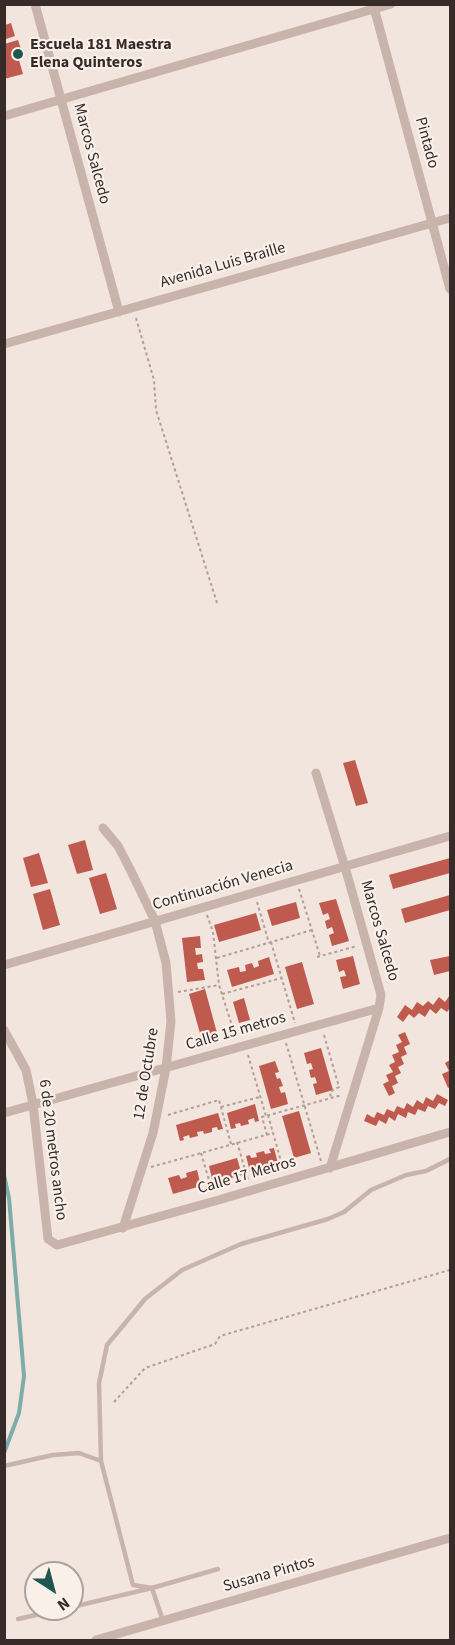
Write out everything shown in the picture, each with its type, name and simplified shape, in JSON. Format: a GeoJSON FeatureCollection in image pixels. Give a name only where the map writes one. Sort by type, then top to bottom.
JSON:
{"type":"FeatureCollection","features":[{"type":"Feature","properties":{"kind":"street","name":"Marcos Salcedo"},"geometry":{"type":"LineString","coordinates":[[35,4],[119,312]]}},
{"type":"Feature","properties":{"kind":"street"},"geometry":{"type":"LineString","coordinates":[[4,116],[374,7],[391,4]]}},
{"type":"Feature","properties":{"kind":"street","name":"Pintado"},"geometry":{"type":"LineString","coordinates":[[374,7],[450,289]]}},
{"type":"Feature","properties":{"kind":"street","name":"Avenida Luis Braille"},"geometry":{"type":"LineString","coordinates":[[4,344],[450,218]]}},
{"type":"Feature","properties":{"kind":"street","name":"Marcos Salcedo"},"geometry":{"type":"LineString","coordinates":[[316,773],[381,994],[379,1008],[353,1092],[327,1168]]}},
{"type":"Feature","properties":{"kind":"street","name":"12 de Octubre"},"geometry":{"type":"LineString","coordinates":[[103,828],[118,846],[155,921],[166,963],[171,1021],[166,1068],[156,1118],[123,1228]]}},
{"type":"Feature","properties":{"kind":"street","name":"Continuación Venecia"},"geometry":{"type":"LineString","coordinates":[[4,965],[450,836]]}},
{"type":"Feature","properties":{"kind":"street","name":"Calle 15 metros"},"geometry":{"type":"LineString","coordinates":[[4,1113],[379,1008]]}},
{"type":"Feature","properties":{"kind":"street","name":"6 de 20 metros ancho"},"geometry":{"type":"LineString","coordinates":[[4,1030],[26,1070],[33,1104],[48,1239],[52,1243]]}},
{"type":"Feature","properties":{"kind":"street","name":"Calle 17 Metros"},"geometry":{"type":"LineString","coordinates":[[52,1243],[57,1245],[123,1228],[450,1132]]}},
{"type":"Feature","properties":{"kind":"street","name":"Susana Pintos"},"geometry":{"type":"LineString","coordinates":[[96,1641],[118,1638],[163,1621],[450,1538]]}},
{"type":"Feature","properties":{"kind":"lane"},"geometry":{"type":"LineString","coordinates":[[152,1588],[133,1585],[101,1461],[99,1383],[107,1345],[145,1299],[182,1270],[241,1244],[328,1219],[344,1212],[371,1190],[450,1159]]}},
{"type":"Feature","properties":{"kind":"lane"},"geometry":{"type":"LineString","coordinates":[[4,1466],[53,1455],[79,1453],[101,1461]]}},
{"type":"Feature","properties":{"kind":"lane"},"geometry":{"type":"LineString","coordinates":[[84,1604],[218,1569]]}},
{"type":"Feature","properties":{"kind":"lane"},"geometry":{"type":"LineString","coordinates":[[152,1588],[163,1621]]}},
{"type":"Feature","properties":{"kind":"lane"},"geometry":{"type":"LineString","coordinates":[[18,1619],[24,1618]]}},
{"type":"Feature","properties":{"kind":"path"},"geometry":{"type":"LineString","coordinates":[[133,308],[153,380],[156,410],[217,603]]}},
{"type":"Feature","properties":{"kind":"path"},"geometry":{"type":"LineString","coordinates":[[297,880],[318,957],[367,944]]}},
{"type":"Feature","properties":{"kind":"path"},"geometry":{"type":"LineString","coordinates":[[254,893],[297,1030]]}},
{"type":"Feature","properties":{"kind":"path"},"geometry":{"type":"LineString","coordinates":[[204,907],[213,932],[219,985],[273,1133],[287,1180]]}},
{"type":"Feature","properties":{"kind":"path"},"geometry":{"type":"LineString","coordinates":[[216,958],[312,930]]}},
{"type":"Feature","properties":{"kind":"path"},"geometry":{"type":"LineString","coordinates":[[222,994],[282,978]]}},
{"type":"Feature","properties":{"kind":"path"},"geometry":{"type":"LineString","coordinates":[[169,992],[219,985]]}},
{"type":"Feature","properties":{"kind":"path"},"geometry":{"type":"LineString","coordinates":[[324,1035],[339,1087],[330,1092],[331,1098]]}},
{"type":"Feature","properties":{"kind":"path"},"geometry":{"type":"LineString","coordinates":[[287,1046],[304,1105],[327,1168]]}},
{"type":"Feature","properties":{"kind":"path"},"geometry":{"type":"LineString","coordinates":[[267,1134],[262,1117],[353,1092]]}},
{"type":"Feature","properties":{"kind":"path"},"geometry":{"type":"LineString","coordinates":[[221,1107],[260,1097]]}},
{"type":"Feature","properties":{"kind":"path"},"geometry":{"type":"LineString","coordinates":[[156,1118],[219,1100],[231,1144]]}},
{"type":"Feature","properties":{"kind":"path"},"geometry":{"type":"LineString","coordinates":[[142,1170],[273,1133]]}},
{"type":"Feature","properties":{"kind":"path"},"geometry":{"type":"LineString","coordinates":[[237,1142],[251,1191]]}},
{"type":"Feature","properties":{"kind":"path"},"geometry":{"type":"LineString","coordinates":[[201,1153],[215,1201]]}},
{"type":"Feature","properties":{"kind":"path"},"geometry":{"type":"LineString","coordinates":[[114,1402],[146,1368],[215,1344],[220,1336],[450,1270]]}},
{"type":"Feature","properties":{"kind":"building"},"geometry":{"type":"Polygon","coordinates":[[[11,23],[15,36],[6,39],[5,25],[11,23]]]}},
{"type":"Feature","properties":{"kind":"building"},"geometry":{"type":"Polygon","coordinates":[[[18,40],[21,49],[16,50],[23,74],[4,79],[4,44],[18,40]]]}},
{"type":"Feature","properties":{"kind":"building"},"geometry":{"type":"Polygon","coordinates":[[[355,760],[368,803],[356,806],[343,763],[355,760]]]}},
{"type":"Feature","properties":{"kind":"building"},"geometry":{"type":"Polygon","coordinates":[[[85,840],[93,870],[77,874],[68,845],[85,840]]]}},
{"type":"Feature","properties":{"kind":"building"},"geometry":{"type":"Polygon","coordinates":[[[39,853],[48,883],[31,887],[23,858],[39,853]]]}},
{"type":"Feature","properties":{"kind":"building"},"geometry":{"type":"Polygon","coordinates":[[[450,858],[450,873],[393,889],[389,875],[450,858]]]}},
{"type":"Feature","properties":{"kind":"building"},"geometry":{"type":"Polygon","coordinates":[[[106,873],[117,909],[100,914],[89,878],[106,873]]]}},
{"type":"Feature","properties":{"kind":"building"},"geometry":{"type":"Polygon","coordinates":[[[50,889],[60,925],[43,930],[33,894],[50,889]]]}},
{"type":"Feature","properties":{"kind":"building"},"geometry":{"type":"Polygon","coordinates":[[[450,895],[450,910],[405,923],[401,909],[450,895]]]}},
{"type":"Feature","properties":{"kind":"building"},"geometry":{"type":"Polygon","coordinates":[[[336,899],[349,941],[332,946],[329,935],[334,933],[332,927],[327,929],[325,921],[330,919],[328,913],[323,915],[319,903],[336,899]]]}},
{"type":"Feature","properties":{"kind":"building"},"geometry":{"type":"Polygon","coordinates":[[[296,902],[300,918],[272,926],[267,910],[296,902]]]}},
{"type":"Feature","properties":{"kind":"building"},"geometry":{"type":"Polygon","coordinates":[[[256,913],[261,930],[219,942],[214,925],[256,913]]]}},
{"type":"Feature","properties":{"kind":"building"},"geometry":{"type":"Polygon","coordinates":[[[200,936],[201,948],[195,948],[196,955],[202,954],[203,962],[197,963],[198,969],[203,969],[205,980],[187,982],[182,938],[200,936]]]}},
{"type":"Feature","properties":{"kind":"building"},"geometry":{"type":"Polygon","coordinates":[[[353,956],[360,984],[343,989],[340,977],[346,976],[344,970],[339,972],[336,960],[353,956]]]}},
{"type":"Feature","properties":{"kind":"building"},"geometry":{"type":"Polygon","coordinates":[[[450,956],[450,971],[434,975],[430,960],[450,956]]]}},
{"type":"Feature","properties":{"kind":"building"},"geometry":{"type":"Polygon","coordinates":[[[269,957],[274,974],[232,987],[227,970],[239,967],[240,972],[246,971],[245,965],[252,963],[254,968],[259,966],[258,961],[269,957]]]}},
{"type":"Feature","properties":{"kind":"building"},"geometry":{"type":"Polygon","coordinates":[[[302,962],[314,1004],[297,1009],[285,967],[302,962]]]}},
{"type":"Feature","properties":{"kind":"building"},"geometry":{"type":"Polygon","coordinates":[[[205,989],[217,1033],[201,1037],[189,994],[205,989]]]}},
{"type":"Feature","properties":{"kind":"building"},"geometry":{"type":"Polygon","coordinates":[[[450,995],[450,1008],[447,1012],[441,1008],[436,1014],[430,1009],[425,1017],[419,1013],[414,1018],[409,1014],[403,1022],[397,1017],[405,1005],[412,1010],[417,1002],[423,1006],[428,1001],[433,1005],[439,997],[445,1002],[450,995]]]}},
{"type":"Feature","properties":{"kind":"building"},"geometry":{"type":"Polygon","coordinates":[[[244,998],[250,1020],[239,1023],[233,1002],[244,998]]]}},
{"type":"Feature","properties":{"kind":"building"},"geometry":{"type":"Polygon","coordinates":[[[405,1032],[410,1044],[404,1047],[407,1054],[401,1057],[404,1064],[398,1067],[401,1073],[395,1076],[398,1083],[392,1086],[395,1093],[389,1096],[383,1084],[389,1081],[386,1075],[393,1072],[389,1065],[395,1062],[392,1055],[399,1052],[396,1045],[402,1042],[398,1035],[405,1032]]]}},
{"type":"Feature","properties":{"kind":"building"},"geometry":{"type":"Polygon","coordinates":[[[321,1048],[333,1090],[316,1095],[313,1084],[317,1083],[315,1077],[311,1078],[309,1070],[313,1069],[311,1063],[307,1064],[304,1053],[321,1048]]]}},
{"type":"Feature","properties":{"kind":"building"},"geometry":{"type":"Polygon","coordinates":[[[450,1060],[450,1087],[448,1088],[442,1074],[449,1071],[445,1063],[450,1060]]]}},
{"type":"Feature","properties":{"kind":"building"},"geometry":{"type":"Polygon","coordinates":[[[275,1061],[279,1072],[275,1073],[283,1086],[279,1087],[281,1093],[285,1092],[288,1104],[271,1109],[259,1066],[275,1061]]]}},
{"type":"Feature","properties":{"kind":"building"},"geometry":{"type":"Polygon","coordinates":[[[437,1094],[448,1100],[445,1106],[439,1103],[435,1109],[428,1106],[425,1112],[418,1109],[415,1115],[408,1112],[406,1118],[398,1114],[395,1121],[389,1117],[386,1124],[379,1120],[376,1126],[364,1121],[367,1114],[374,1118],[377,1112],[384,1115],[387,1109],[394,1112],[397,1106],[404,1109],[407,1103],[413,1107],[417,1100],[423,1104],[426,1097],[433,1101],[437,1094]]]}},
{"type":"Feature","properties":{"kind":"building"},"geometry":{"type":"Polygon","coordinates":[[[255,1104],[259,1121],[255,1122],[254,1118],[248,1120],[249,1124],[241,1126],[240,1123],[235,1124],[236,1128],[231,1129],[227,1113],[255,1104]]]}},
{"type":"Feature","properties":{"kind":"building"},"geometry":{"type":"Polygon","coordinates":[[[299,1111],[311,1153],[294,1158],[282,1116],[299,1111]]]}},
{"type":"Feature","properties":{"kind":"building"},"geometry":{"type":"Polygon","coordinates":[[[218,1113],[223,1129],[212,1128],[212,1132],[204,1134],[203,1131],[197,1132],[198,1136],[190,1138],[189,1135],[180,1141],[176,1125],[218,1113]]]}},
{"type":"Feature","properties":{"kind":"building"},"geometry":{"type":"Polygon","coordinates":[[[274,1148],[278,1164],[250,1172],[246,1156],[257,1157],[256,1153],[264,1151],[265,1154],[271,1153],[269,1149],[274,1148]]]}},
{"type":"Feature","properties":{"kind":"building"},"geometry":{"type":"Polygon","coordinates":[[[237,1158],[242,1175],[213,1183],[209,1166],[237,1158]]]}},
{"type":"Feature","properties":{"kind":"building"},"geometry":{"type":"Polygon","coordinates":[[[197,1170],[201,1186],[173,1194],[168,1178],[179,1175],[181,1179],[187,1177],[186,1173],[197,1170]]]}},
{"type":"Feature","properties":{"kind":"waterway"},"geometry":{"type":"LineString","coordinates":[[4,1175],[9,1198],[24,1376],[19,1413],[4,1453]]}},
{"type":"Feature","properties":{"kind":"place","name":"Escuela 181 Maestra Elena Quinteros"},"geometry":{"type":"Point","coordinates":[18,54]}}]}
